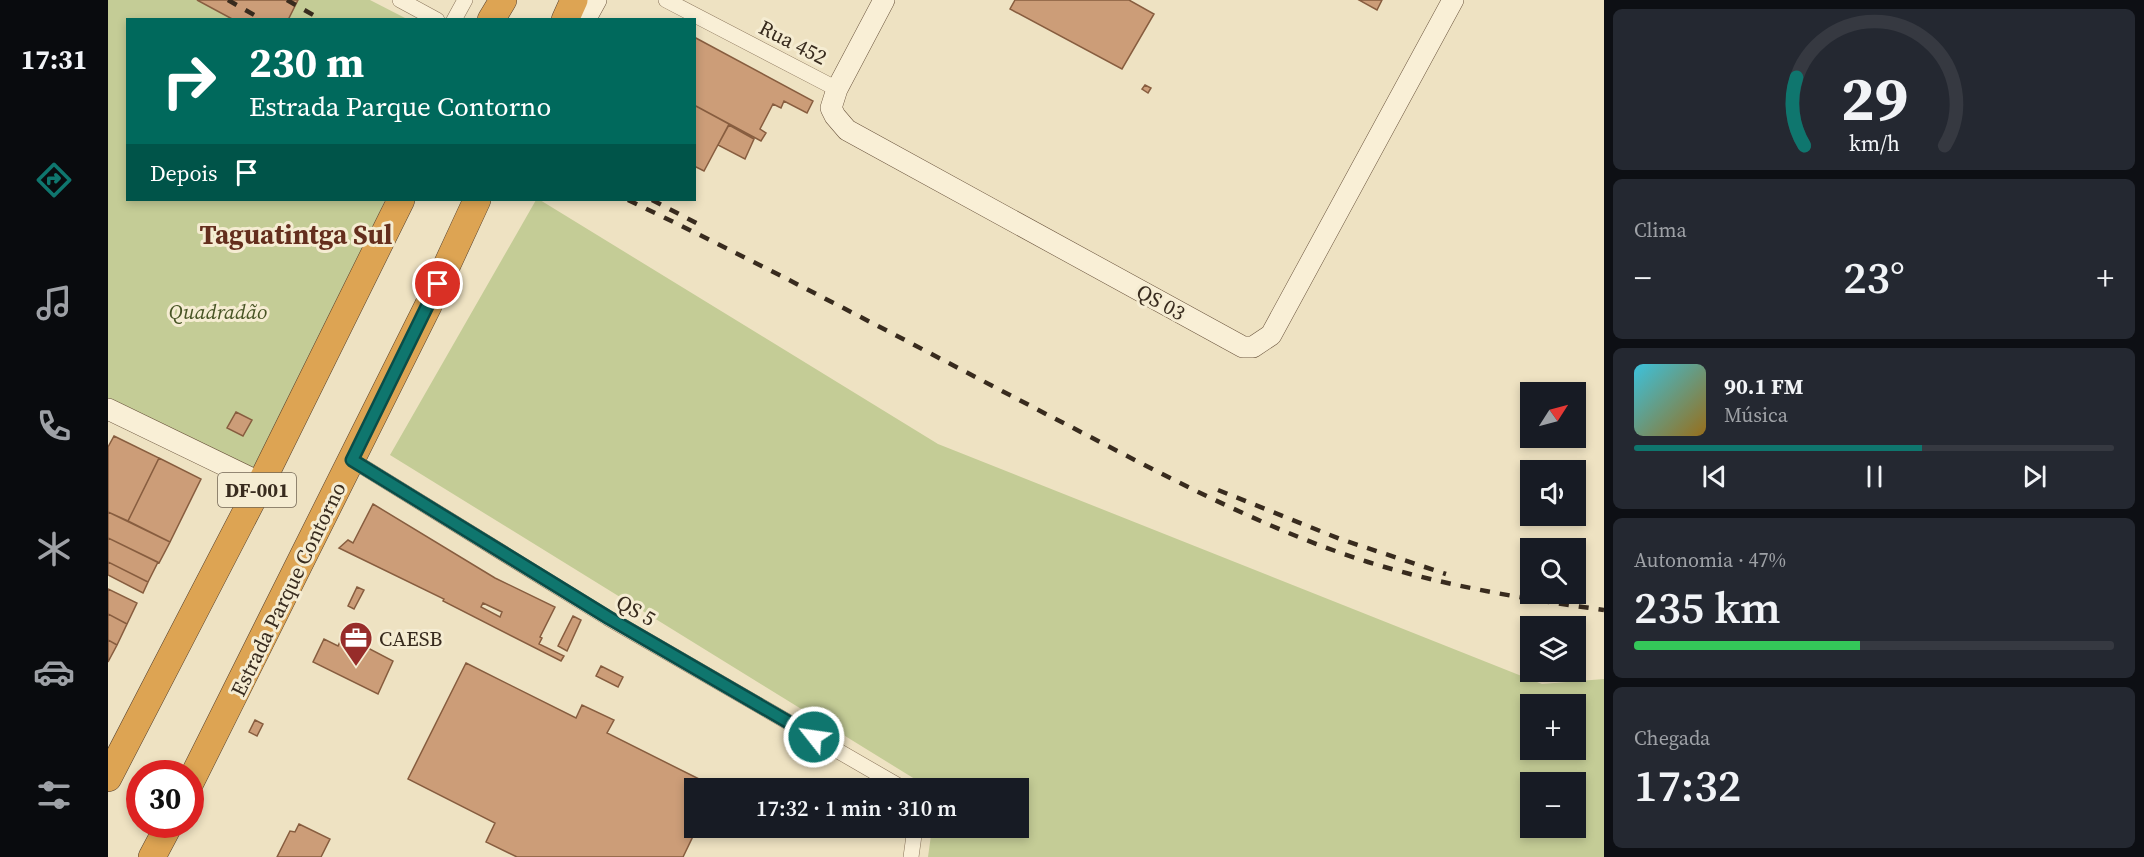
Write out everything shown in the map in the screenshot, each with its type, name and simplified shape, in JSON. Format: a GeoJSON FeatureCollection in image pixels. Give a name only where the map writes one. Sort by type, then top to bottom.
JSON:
{"type":"FeatureCollection","features":[{"type":"Feature","properties":{"kind":"highway"},"geometry":{"type":"LineString","coordinates":[[492,18],[503,0]]}},
{"type":"Feature","properties":{"kind":"highway"},"geometry":{"type":"LineString","coordinates":[[566,18],[574,0]]}},
{"type":"Feature","properties":{"kind":"highway","name":"DF-001"},"geometry":{"type":"LineString","coordinates":[[108,778],[261,483],[401,201]]}},
{"type":"Feature","properties":{"kind":"highway","name":"Estrada Parque Contorno"},"geometry":{"type":"LineString","coordinates":[[202,760],[352,460],[477,201]]}},
{"type":"Feature","properties":{"kind":"highway"},"geometry":{"type":"LineString","coordinates":[[152,857],[162,838]]}},
{"type":"Feature","properties":{"kind":"street"},"geometry":{"type":"LineString","coordinates":[[400,0],[433,18]]}},
{"type":"Feature","properties":{"kind":"street"},"geometry":{"type":"LineString","coordinates":[[455,18],[465,0]]}},
{"type":"Feature","properties":{"kind":"street"},"geometry":{"type":"LineString","coordinates":[[586,18],[596,0]]}},
{"type":"Feature","properties":{"kind":"street","name":"Rua 452"},"geometry":{"type":"LineString","coordinates":[[666,0],[837,89]]}},
{"type":"Feature","properties":{"kind":"street","name":"QS 03"},"geometry":{"type":"LineString","coordinates":[[884,0],[837,89],[831,108],[848,130],[1243,347],[1253,347],[1271,335],[1453,0]]}},
{"type":"Feature","properties":{"kind":"street"},"geometry":{"type":"LineString","coordinates":[[109,412],[261,483]]}},
{"type":"Feature","properties":{"kind":"street","name":"QS 5"},"geometry":{"type":"LineString","coordinates":[[352,460],[609,618],[885,778]]}},
{"type":"Feature","properties":{"kind":"street"},"geometry":{"type":"LineString","coordinates":[[911,857],[914,838]]}},
{"type":"Feature","properties":{"kind":"green space","name":"Quadradão"},"geometry":{"type":"Polygon","coordinates":[[[108,0],[370,0],[405,18],[126,18],[126,201],[385,201],[261,483],[108,406],[108,0]]]}},
{"type":"Feature","properties":{"kind":"green space"},"geometry":{"type":"Polygon","coordinates":[[[535,201],[542,201],[938,444],[1520,675],[1520,682],[1542,684],[1604,679],[1604,857],[928,857],[931,838],[1029,838],[1029,778],[913,778],[390,455],[535,201]]]}},
{"type":"Feature","properties":{"kind":"building"},"geometry":{"type":"Polygon","coordinates":[[[197,0],[298,0],[289,18],[230,18],[197,0]]]}},
{"type":"Feature","properties":{"kind":"building"},"geometry":{"type":"Polygon","coordinates":[[[1015,0],[1129,0],[1154,14],[1122,69],[1010,9],[1015,0]]]}},
{"type":"Feature","properties":{"kind":"building"},"geometry":{"type":"Polygon","coordinates":[[[1359,0],[1382,0],[1377,10],[1359,0]]]}},
{"type":"Feature","properties":{"kind":"building"},"geometry":{"type":"Polygon","coordinates":[[[696,38],[813,101],[807,113],[784,101],[781,108],[773,104],[760,129],[766,133],[761,141],[696,106],[696,38]]]}},
{"type":"Feature","properties":{"kind":"building"},"geometry":{"type":"Polygon","coordinates":[[[1145,85],[1151,88],[1148,93],[1142,89],[1145,85]]]}},
{"type":"Feature","properties":{"kind":"building"},"geometry":{"type":"Polygon","coordinates":[[[696,106],[729,124],[704,171],[696,167],[696,106]]]}},
{"type":"Feature","properties":{"kind":"building"},"geometry":{"type":"Polygon","coordinates":[[[729,125],[754,139],[745,159],[718,145],[729,125]]]}},
{"type":"Feature","properties":{"kind":"building"},"geometry":{"type":"Polygon","coordinates":[[[236,412],[252,420],[243,436],[227,428],[236,412]]]}},
{"type":"Feature","properties":{"kind":"building"},"geometry":{"type":"Polygon","coordinates":[[[114,436],[159,458],[128,521],[108,512],[108,447],[114,436]]]}},
{"type":"Feature","properties":{"kind":"building"},"geometry":{"type":"Polygon","coordinates":[[[159,458],[201,479],[170,542],[128,521],[159,458]]]}},
{"type":"Feature","properties":{"kind":"building"},"geometry":{"type":"Polygon","coordinates":[[[373,504],[495,578],[555,607],[540,637],[542,638],[539,644],[564,656],[561,661],[443,601],[444,599],[339,548],[348,540],[353,543],[373,504]],[[483,603],[481,607],[500,617],[502,612],[483,603]]]}},
{"type":"Feature","properties":{"kind":"building"},"geometry":{"type":"Polygon","coordinates":[[[108,512],[170,542],[159,563],[108,538],[108,512]]]}},
{"type":"Feature","properties":{"kind":"building"},"geometry":{"type":"Polygon","coordinates":[[[108,538],[158,562],[148,582],[108,562],[108,538]]]}},
{"type":"Feature","properties":{"kind":"building"},"geometry":{"type":"Polygon","coordinates":[[[108,562],[148,582],[143,593],[108,575],[108,562]]]}},
{"type":"Feature","properties":{"kind":"building"},"geometry":{"type":"Polygon","coordinates":[[[357,587],[364,590],[354,609],[348,606],[357,587]]]}},
{"type":"Feature","properties":{"kind":"building"},"geometry":{"type":"Polygon","coordinates":[[[108,589],[137,603],[127,624],[108,614],[108,589]]]}},
{"type":"Feature","properties":{"kind":"building"},"geometry":{"type":"Polygon","coordinates":[[[108,614],[127,624],[117,645],[108,640],[108,614]]]}},
{"type":"Feature","properties":{"kind":"building"},"geometry":{"type":"Polygon","coordinates":[[[573,616],[581,620],[567,651],[558,646],[573,616]]]}},
{"type":"Feature","properties":{"kind":"building","name":"CAESB"},"geometry":{"type":"Polygon","coordinates":[[[343,635],[393,661],[378,694],[313,662],[324,639],[338,646],[343,635]]]}},
{"type":"Feature","properties":{"kind":"building"},"geometry":{"type":"Polygon","coordinates":[[[108,640],[117,645],[108,662],[108,640]]]}},
{"type":"Feature","properties":{"kind":"building"},"geometry":{"type":"Polygon","coordinates":[[[466,663],[576,718],[582,705],[614,720],[607,733],[697,778],[684,778],[684,838],[692,838],[683,857],[517,857],[486,842],[495,823],[408,779],[466,663]]]}},
{"type":"Feature","properties":{"kind":"building"},"geometry":{"type":"Polygon","coordinates":[[[601,666],[623,677],[618,687],[596,676],[601,666]]]}},
{"type":"Feature","properties":{"kind":"building"},"geometry":{"type":"Polygon","coordinates":[[[255,720],[263,724],[257,736],[249,732],[255,720]]]}},
{"type":"Feature","properties":{"kind":"building"},"geometry":{"type":"Polygon","coordinates":[[[299,824],[330,839],[321,857],[277,857],[290,831],[295,832],[299,824]]]}},
{"type":"Feature","properties":{"kind":"railway"},"geometry":{"type":"LineString","coordinates":[[228,0],[260,18]]}},
{"type":"Feature","properties":{"kind":"railway"},"geometry":{"type":"LineString","coordinates":[[287,0],[318,18]]}},
{"type":"Feature","properties":{"kind":"railway"},"geometry":{"type":"LineString","coordinates":[[630,201],[786,279],[1165,476],[1286,532],[1397,571],[1456,585],[1604,610]]}},
{"type":"Feature","properties":{"kind":"railway"},"geometry":{"type":"LineString","coordinates":[[654,201],[700,225]]}},
{"type":"Feature","properties":{"kind":"railway"},"geometry":{"type":"LineString","coordinates":[[1218,490],[1340,539],[1446,574]]}},
{"type":"Feature","properties":{"kind":"place","name":"CAESB"},"geometry":{"type":"Point","coordinates":[356,667]}},
{"type":"Feature","properties":{"kind":"district","name":"Taguatintga Sul"},"geometry":{"type":"Point","coordinates":[296,234]}},
{"type":"Feature","properties":{"kind":"route"},"geometry":{"type":"LineString","coordinates":[[438,284],[352,460],[609,618],[814,737]]}}]}
